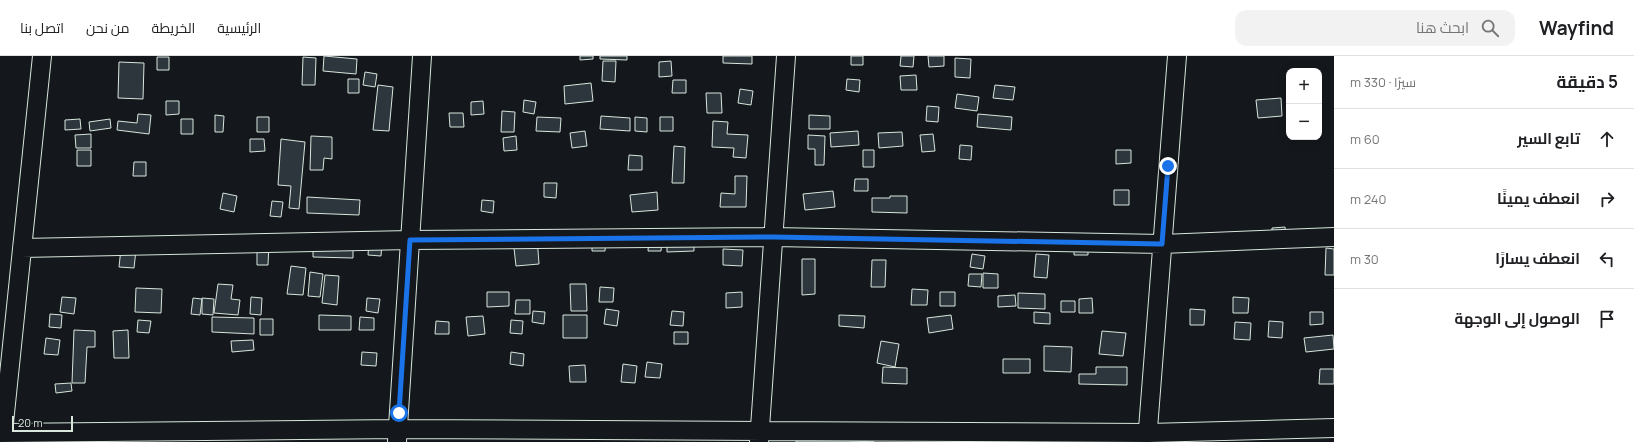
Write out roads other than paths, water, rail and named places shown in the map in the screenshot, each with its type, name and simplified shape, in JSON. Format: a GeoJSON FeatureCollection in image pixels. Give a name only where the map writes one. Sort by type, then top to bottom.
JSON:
{"type":"FeatureCollection","features":[{"type":"Feature","properties":{"kind":"street"},"geometry":{"type":"LineString","coordinates":[[42,56],[1,436],[398,435],[1148,437],[1334,428]]}},
{"type":"Feature","properties":{"kind":"street"},"geometry":{"type":"LineString","coordinates":[[398,435],[422,56]]}},
{"type":"Feature","properties":{"kind":"street"},"geometry":{"type":"LineString","coordinates":[[759,437],[786,56]]}},
{"type":"Feature","properties":{"kind":"street"},"geometry":{"type":"LineString","coordinates":[[1148,437],[1177,56]]}},
{"type":"Feature","properties":{"kind":"street"},"geometry":{"type":"LineString","coordinates":[[22,248],[410,240],[773,237],[1162,244],[1334,236]]}}]}
